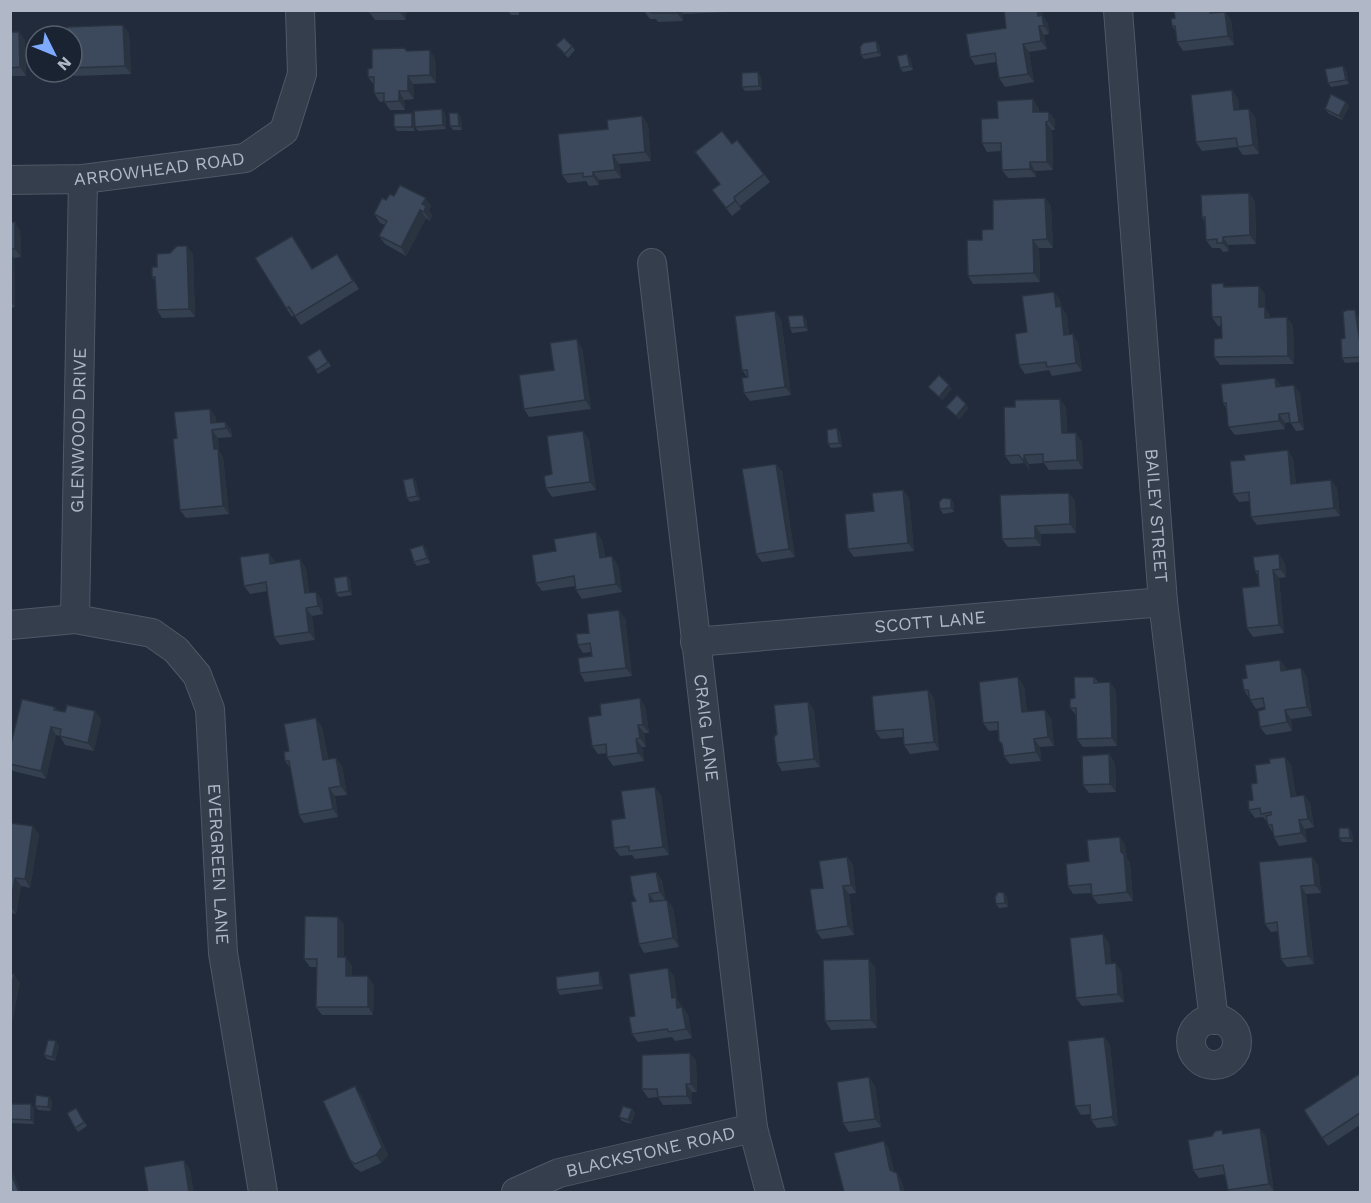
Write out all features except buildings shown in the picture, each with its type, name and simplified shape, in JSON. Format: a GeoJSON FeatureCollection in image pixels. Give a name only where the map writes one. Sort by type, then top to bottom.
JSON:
{"type":"FeatureCollection","features":[{"type":"Feature","properties":{"kind":"street","name":"ARROWHEAD ROAD"},"geometry":{"type":"LineString","coordinates":[[10,180],[83,179],[245,158],[284,130],[302,74],[300,10]]}},
{"type":"Feature","properties":{"kind":"street","name":"BAILEY STREET"},"geometry":{"type":"LineString","coordinates":[[1118,10],[1163,602],[1214,1020]]}},
{"type":"Feature","properties":{"kind":"street","name":"GLENWOOD DRIVE"},"geometry":{"type":"LineString","coordinates":[[75,619],[83,179]]}},
{"type":"Feature","properties":{"kind":"street","name":"CRAIG LANE"},"geometry":{"type":"LineString","coordinates":[[652,263],[753,1128],[770,1192]]}},
{"type":"Feature","properties":{"kind":"street","name":"SCOTT LANE"},"geometry":{"type":"LineString","coordinates":[[695,642],[1163,602]]}},
{"type":"Feature","properties":{"kind":"street"},"geometry":{"type":"LineString","coordinates":[[10,625],[75,619]]}},
{"type":"Feature","properties":{"kind":"street","name":"EVERGREEN LANE"},"geometry":{"type":"LineString","coordinates":[[75,619],[152,633],[176,650],[197,675],[210,709],[223,953],[263,1192]]}},
{"type":"Feature","properties":{"kind":"street","name":"BLACKSTONE ROAD"},"geometry":{"type":"LineString","coordinates":[[516,1192],[559,1173],[753,1128]]}}]}
